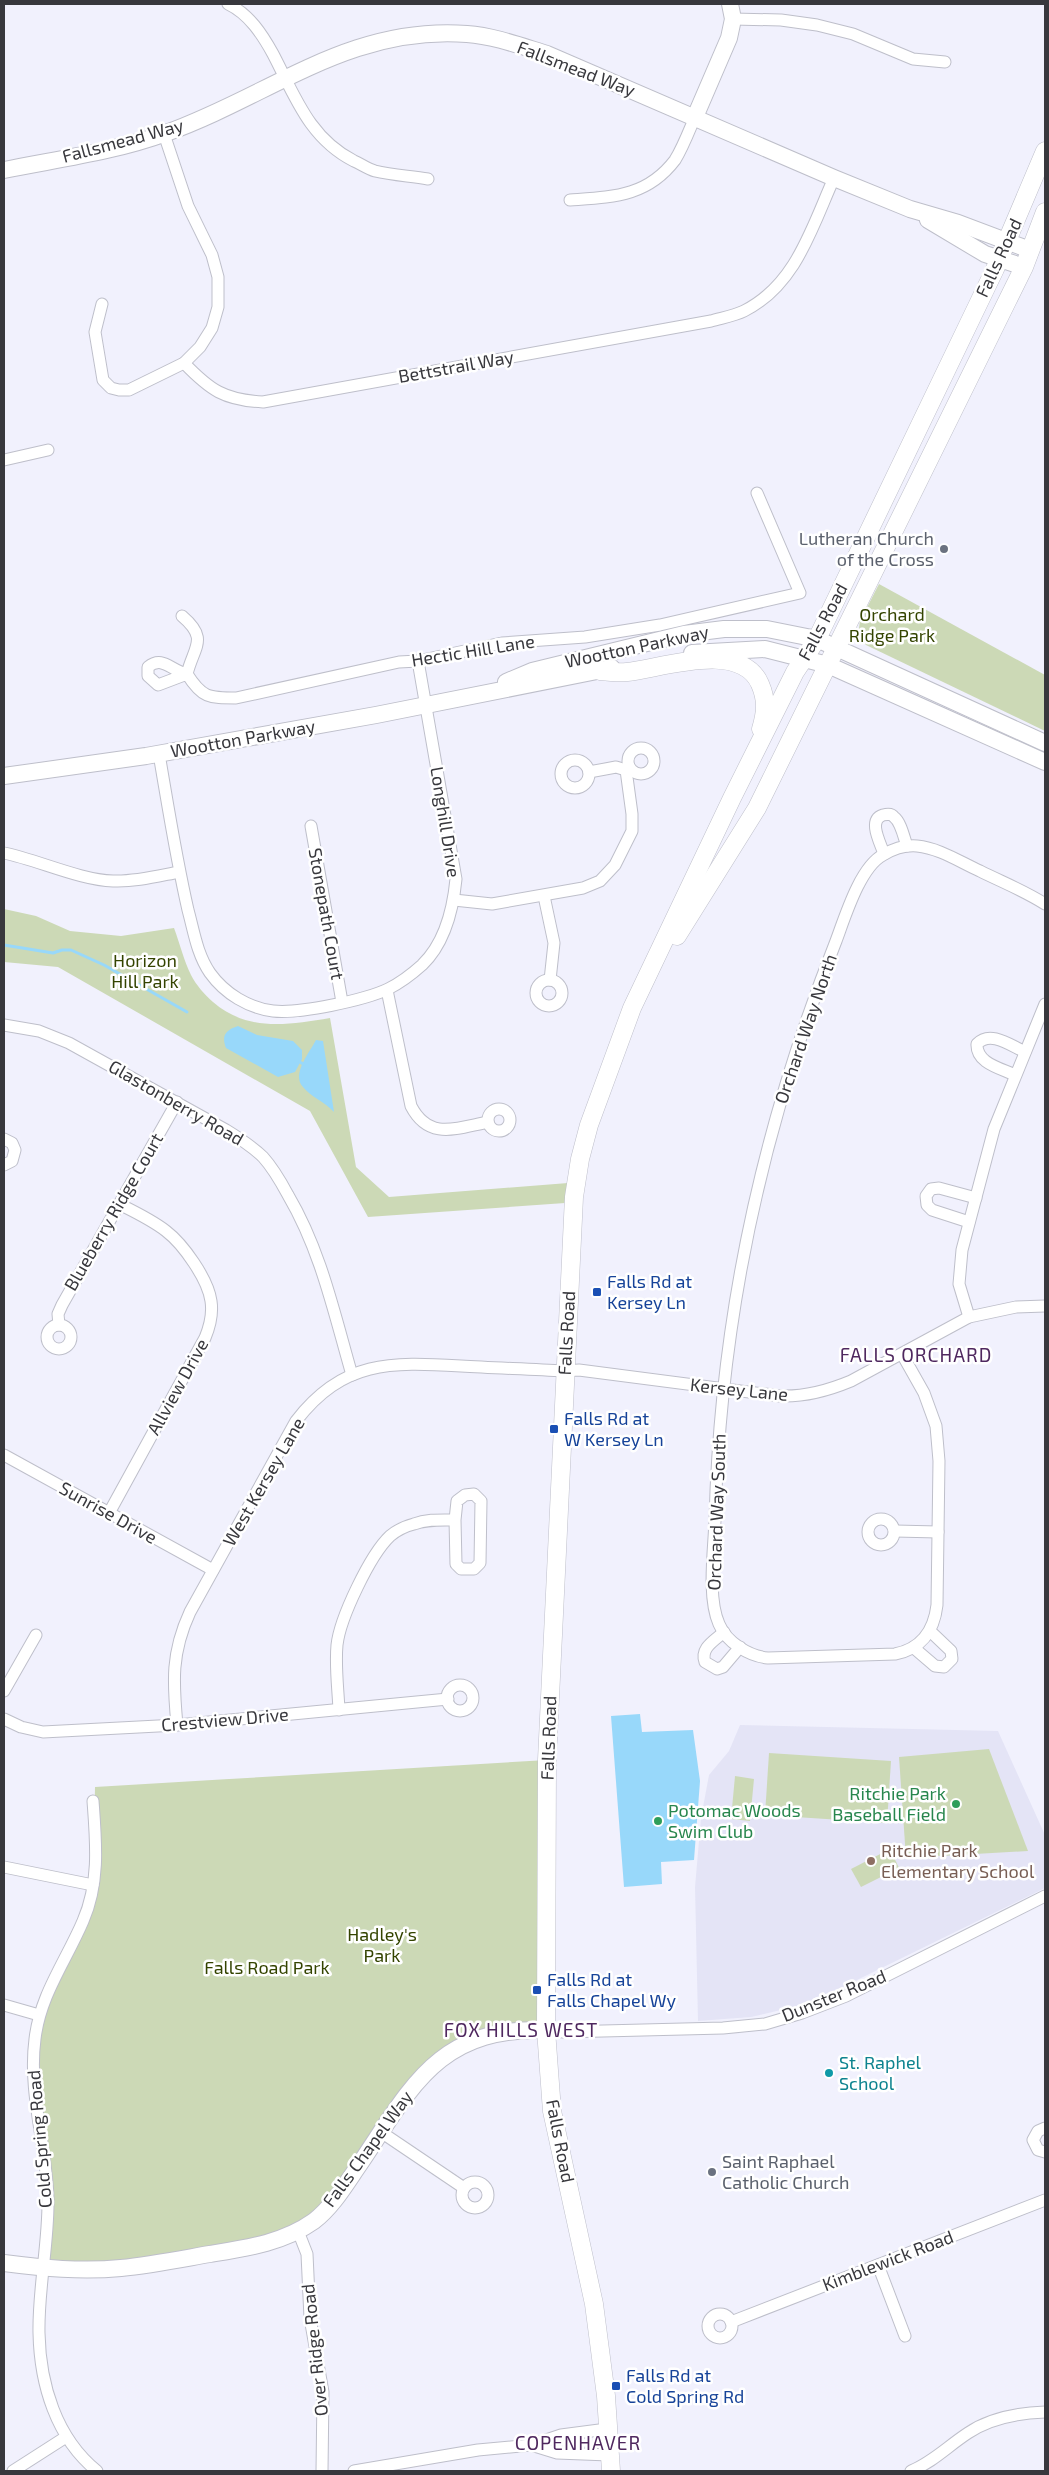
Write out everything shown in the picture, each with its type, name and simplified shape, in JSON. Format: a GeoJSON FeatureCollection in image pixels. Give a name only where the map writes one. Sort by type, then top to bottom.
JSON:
{"type":"FeatureCollection","features":[{"type":"Feature","properties":{"kind":"main road","name":"Falls Road"},"geometry":{"type":"LineString","coordinates":[[610,2463],[606,2396],[594,2304],[552,2111],[546,2030],[547,1760],[559,1539],[564,1371],[574,1197],[580,1159],[600,1093],[632,1008],[751,762],[804,658],[817,639],[1000,259],[1045,151]]}},
{"type":"Feature","properties":{"kind":"main road","name":"Falls Road"},"geometry":{"type":"LineString","coordinates":[[632,1008],[757,808],[1024,267],[1045,212]]}},
{"type":"Feature","properties":{"kind":"main road"},"geometry":{"type":"LineString","coordinates":[[600,671],[625,672],[719,660],[738,662],[746,667],[759,681],[766,702],[766,714],[751,762]]}},
{"type":"Feature","properties":{"kind":"street"},"geometry":{"type":"LineString","coordinates":[[228,4],[235,7],[253,24],[265,40],[310,124],[338,152],[373,170],[428,179]]}},
{"type":"Feature","properties":{"kind":"street"},"geometry":{"type":"LineString","coordinates":[[570,200],[620,197],[650,183],[663,173],[676,158],[729,38],[731,11],[817,25],[853,34],[913,59],[945,62]]}},
{"type":"Feature","properties":{"kind":"street","name":"Fallsmead Way"},"geometry":{"type":"LineString","coordinates":[[4,170],[104,150],[164,134],[212,115],[334,54],[372,43],[419,34],[467,34],[499,40],[547,54],[910,209],[1030,250]]}},
{"type":"Feature","properties":{"kind":"street"},"geometry":{"type":"LineString","coordinates":[[102,304],[95,332],[103,380],[111,388],[129,390],[184,363],[200,347],[212,328],[218,307],[218,277],[212,255],[188,206],[164,134]]}},
{"type":"Feature","properties":{"kind":"street","name":"Bettstrail Way"},"geometry":{"type":"LineString","coordinates":[[184,363],[215,392],[239,401],[263,402],[711,321],[743,311],[768,295],[796,264],[834,178]]}},
{"type":"Feature","properties":{"kind":"street","name":"Fallsmead Way"},"geometry":{"type":"LineString","coordinates":[[910,209],[980,251],[1024,267]]}},
{"type":"Feature","properties":{"kind":"street"},"geometry":{"type":"LineString","coordinates":[[4,460],[48,450]]}},
{"type":"Feature","properties":{"kind":"street","name":"Hectic Hill Lane"},"geometry":{"type":"LineString","coordinates":[[182,616],[191,624],[199,642],[187,674],[196,688],[210,698],[236,698],[390,664],[418,661],[502,643],[585,637],[660,625],[800,593],[757,493]]}},
{"type":"Feature","properties":{"kind":"street","name":"Wootton Parkway"},"geometry":{"type":"LineString","coordinates":[[480,693],[532,671],[684,634],[724,629],[768,629],[817,639],[1045,744]]}},
{"type":"Feature","properties":{"kind":"street","name":"Wootton Parkway"},"geometry":{"type":"LineString","coordinates":[[4,776],[159,754],[425,705],[600,671],[650,659],[724,650],[765,649],[828,665],[1045,762]]}},
{"type":"Feature","properties":{"kind":"street","name":"Longhill Drive"},"geometry":{"type":"LineString","coordinates":[[159,754],[179,872],[199,954],[210,974],[226,992],[248,1004],[273,1011],[292,1011],[342,1002],[387,990],[423,964],[443,935],[454,900],[456,879],[418,661]]}},
{"type":"Feature","properties":{"kind":"street"},"geometry":{"type":"LineString","coordinates":[[454,900],[492,904],[544,896],[592,885],[609,874],[632,831],[633,823],[628,769],[616,767],[589,772]]}},
{"type":"Feature","properties":{"kind":"street"},"geometry":{"type":"LineString","coordinates":[[884,854],[875,828],[878,819],[882,815],[890,814],[896,818],[907,846]]}},
{"type":"Feature","properties":{"kind":"street","name":"Stonepath Court"},"geometry":{"type":"LineString","coordinates":[[311,826],[342,1002]]}},
{"type":"Feature","properties":{"kind":"street","name":"Orchard Way North"},"geometry":{"type":"LineString","coordinates":[[723,1389],[748,1232],[771,1138],[798,1046],[822,976],[871,863],[884,854],[907,846],[938,851],[1045,904]]}},
{"type":"Feature","properties":{"kind":"street"},"geometry":{"type":"LineString","coordinates":[[4,853],[93,878],[113,881],[138,880],[179,872]]}},
{"type":"Feature","properties":{"kind":"street"},"geometry":{"type":"LineString","coordinates":[[544,896],[554,943],[550,980]]}},
{"type":"Feature","properties":{"kind":"street"},"geometry":{"type":"LineString","coordinates":[[387,990],[411,1106],[416,1116],[432,1128],[446,1131],[488,1122]]}},
{"type":"Feature","properties":{"kind":"street"},"geometry":{"type":"LineString","coordinates":[[970,1317],[961,1294],[959,1275],[969,1222],[994,1129],[1045,1004]]}},
{"type":"Feature","properties":{"kind":"street","name":"Glastonberry Road"},"geometry":{"type":"LineString","coordinates":[[4,1025],[54,1036],[177,1102],[248,1143],[264,1159],[278,1177],[304,1223],[316,1252],[352,1375]]}},
{"type":"Feature","properties":{"kind":"street"},"geometry":{"type":"LineString","coordinates":[[1015,1075],[981,1059],[976,1052],[977,1044],[982,1038],[990,1037],[1025,1052]]}},
{"type":"Feature","properties":{"kind":"street","name":"Blueberry Ridge Court"},"geometry":{"type":"LineString","coordinates":[[59,1324],[58,1314],[62,1305],[177,1102]]}},
{"type":"Feature","properties":{"kind":"street"},"geometry":{"type":"LineString","coordinates":[[4,1139],[12,1143],[16,1150],[12,1161],[4,1165]]}},
{"type":"Feature","properties":{"kind":"street"},"geometry":{"type":"LineString","coordinates":[[969,1222],[932,1210],[927,1205],[926,1196],[931,1189],[939,1188],[976,1198]]}},
{"type":"Feature","properties":{"kind":"street","name":"Allview Drive"},"geometry":{"type":"LineString","coordinates":[[109,1513],[205,1338],[212,1314],[211,1300],[206,1286],[181,1246],[159,1226],[119,1204]]}},
{"type":"Feature","properties":{"kind":"street","name":"Kersey Lane"},"geometry":{"type":"LineString","coordinates":[[564,1371],[579,1370],[798,1397],[816,1394],[851,1381],[970,1317],[1016,1307],[1045,1306]]}},
{"type":"Feature","properties":{"kind":"street"},"geometry":{"type":"LineString","coordinates":[[902,1354],[924,1393],[936,1426],[939,1460],[934,1624],[914,1648],[935,1666],[944,1667],[952,1659],[951,1651],[930,1631]]}},
{"type":"Feature","properties":{"kind":"street","name":"West Kersey Lane"},"geometry":{"type":"LineString","coordinates":[[177,1725],[173,1682],[179,1635],[296,1421],[320,1395],[352,1375],[374,1367],[413,1363],[564,1371]]}},
{"type":"Feature","properties":{"kind":"street","name":"Orchard Way South"},"geometry":{"type":"LineString","coordinates":[[723,1389],[716,1469],[713,1583],[716,1612],[724,1632],[749,1653],[768,1658],[886,1655],[903,1653],[914,1648]]}},
{"type":"Feature","properties":{"kind":"street","name":"Sunrise Drive"},"geometry":{"type":"LineString","coordinates":[[4,1455],[213,1570]]}},
{"type":"Feature","properties":{"kind":"street"},"geometry":{"type":"LineString","coordinates":[[469,1493],[478,1497],[481,1501],[480,1562],[470,1570],[461,1569],[454,1560],[455,1520],[457,1502],[461,1497],[469,1493]]}},
{"type":"Feature","properties":{"kind":"street"},"geometry":{"type":"LineString","coordinates":[[339,1710],[336,1658],[340,1630],[353,1597],[380,1549],[391,1536],[412,1524],[426,1520],[455,1520]]}},
{"type":"Feature","properties":{"kind":"street"},"geometry":{"type":"LineString","coordinates":[[894,1531],[938,1532]]}},
{"type":"Feature","properties":{"kind":"street"},"geometry":{"type":"LineString","coordinates":[[724,1632],[704,1650],[705,1662],[718,1669],[723,1667],[740,1647]]}},
{"type":"Feature","properties":{"kind":"street"},"geometry":{"type":"LineString","coordinates":[[4,1691],[36,1635]]}},
{"type":"Feature","properties":{"kind":"street","name":"Crestview Drive"},"geometry":{"type":"LineString","coordinates":[[4,1719],[21,1727],[42,1732],[177,1725],[448,1699]]}},
{"type":"Feature","properties":{"kind":"street","name":"Cold Spring Road"},"geometry":{"type":"LineString","coordinates":[[93,1801],[97,1854],[93,1885],[84,1919],[44,2000],[39,2015],[33,2070],[48,2197],[39,2318],[40,2348],[50,2399],[66,2438],[76,2451],[97,2471]]}},
{"type":"Feature","properties":{"kind":"street"},"geometry":{"type":"LineString","coordinates":[[4,1867],[93,1885]]}},
{"type":"Feature","properties":{"kind":"street","name":"Dunster Road"},"geometry":{"type":"LineString","coordinates":[[546,2030],[724,2028],[765,2024],[802,2013],[846,1996],[1045,1896]]}},
{"type":"Feature","properties":{"kind":"street"},"geometry":{"type":"LineString","coordinates":[[4,2005],[39,2015]]}},
{"type":"Feature","properties":{"kind":"street","name":"Falls Chapel Way"},"geometry":{"type":"LineString","coordinates":[[4,2263],[44,2268],[97,2269],[142,2265],[252,2247],[298,2231],[330,2206],[420,2078],[454,2050],[490,2034],[546,2030]]}},
{"type":"Feature","properties":{"kind":"street"},"geometry":{"type":"LineString","coordinates":[[1045,2128],[1038,2131],[1033,2140],[1038,2150],[1045,2152]]}},
{"type":"Feature","properties":{"kind":"street"},"geometry":{"type":"LineString","coordinates":[[381,2132],[464,2188]]}},
{"type":"Feature","properties":{"kind":"street","name":"Kimblewick Road"},"geometry":{"type":"LineString","coordinates":[[731,2322],[1045,2200]]}},
{"type":"Feature","properties":{"kind":"street","name":"Over Ridge Road"},"geometry":{"type":"LineString","coordinates":[[298,2231],[307,2254],[310,2318],[323,2392],[322,2471]]}},
{"type":"Feature","properties":{"kind":"street"},"geometry":{"type":"LineString","coordinates":[[878,2265],[905,2336]]}},
{"type":"Feature","properties":{"kind":"street"},"geometry":{"type":"LineString","coordinates":[[911,2471],[935,2460],[974,2429],[1002,2418],[1045,2412]]}},
{"type":"Feature","properties":{"kind":"street"},"geometry":{"type":"LineString","coordinates":[[354,2471],[450,2454],[531,2445],[561,2435],[607,2429]]}},
{"type":"Feature","properties":{"kind":"street"},"geometry":{"type":"LineString","coordinates":[[13,2471],[66,2438]]}},
{"type":"Feature","properties":{"kind":"street"},"geometry":{"type":"LineString","coordinates":[[531,2445],[557,2453],[610,2463]]}},
{"type":"Feature","properties":{"kind":"shaded area","name":"Ritchie Park Elementary School"},"geometry":{"type":"Polygon","coordinates":[[[740,1725],[998,1731],[1045,1835],[1045,1888],[810,2003],[751,2017],[698,2021],[695,1887],[701,1818],[709,1775],[729,1751],[740,1725]]]}},
{"type":"Feature","properties":{"kind":"green space","name":"Orchard Ridge Park"},"geometry":{"type":"Polygon","coordinates":[[[879,584],[1045,675],[1045,731],[866,645],[858,635],[860,621],[879,584]]]}},
{"type":"Feature","properties":{"kind":"green space","name":"Horizon Hill Park"},"geometry":{"type":"Polygon","coordinates":[[[4,909],[36,916],[70,931],[121,936],[174,928],[193,979],[213,1002],[226,1012],[254,1022],[268,1024],[298,1023],[330,1018],[356,1167],[389,1197],[568,1183],[565,1203],[368,1217],[310,1111],[58,967],[4,962],[4,909]]]}},
{"type":"Feature","properties":{"kind":"green space","name":"Ritchie Park Baseball Field"},"geometry":{"type":"Polygon","coordinates":[[[989,1749],[1028,1851],[906,1858],[899,1757],[989,1749]]]}},
{"type":"Feature","properties":{"kind":"green space"},"geometry":{"type":"Polygon","coordinates":[[[769,1753],[891,1761],[887,1823],[765,1815],[769,1753]]]}},
{"type":"Feature","properties":{"kind":"green space","name":"Falls Road Park"},"geometry":{"type":"Polygon","coordinates":[[[547,1760],[546,2030],[502,2032],[428,2070],[330,2206],[252,2247],[44,2268],[48,2197],[35,2039],[93,1885],[95,1787],[547,1760]]]}},
{"type":"Feature","properties":{"kind":"green space"},"geometry":{"type":"Polygon","coordinates":[[[735,1776],[754,1779],[750,1821],[731,1819],[735,1776]]]}},
{"type":"Feature","properties":{"kind":"green space"},"geometry":{"type":"Polygon","coordinates":[[[890,1849],[899,1868],[861,1887],[851,1869],[890,1849]]]}},
{"type":"Feature","properties":{"kind":"water"},"geometry":{"type":"Polygon","coordinates":[[[238,1026],[257,1035],[293,1041],[302,1050],[302,1059],[295,1072],[278,1077],[226,1048],[224,1036],[230,1029],[238,1026]]]}},
{"type":"Feature","properties":{"kind":"water"},"geometry":{"type":"Polygon","coordinates":[[[316,1040],[323,1041],[334,1112],[306,1091],[300,1082],[300,1070],[316,1040]]]}},
{"type":"Feature","properties":{"kind":"water","name":"Potomac Woods Swim Club"},"geometry":{"type":"Polygon","coordinates":[[[640,1714],[642,1732],[693,1730],[700,1781],[694,1860],[661,1862],[662,1884],[624,1887],[611,1716],[640,1714]]]}},
{"type":"Feature","properties":{"kind":"waterway"},"geometry":{"type":"LineString","coordinates":[[4,945],[53,953],[71,950],[104,965],[187,1012]]}},
{"type":"Feature","properties":{"kind":"place","name":"Lutheran Church of the Cross"},"geometry":{"type":"Point","coordinates":[944,549]}},
{"type":"Feature","properties":{"kind":"place","name":"Falls Rd at Kersey Ln"},"geometry":{"type":"Point","coordinates":[597,1292]}},
{"type":"Feature","properties":{"kind":"place","name":"Falls Rd at W Kersey Ln"},"geometry":{"type":"Point","coordinates":[554,1429]}},
{"type":"Feature","properties":{"kind":"place","name":"Ritchie Park Baseball Field"},"geometry":{"type":"Point","coordinates":[956,1804]}},
{"type":"Feature","properties":{"kind":"place","name":"Potomac Woods Swim Club"},"geometry":{"type":"Point","coordinates":[658,1821]}},
{"type":"Feature","properties":{"kind":"place","name":"Ritchie Park Elementary School"},"geometry":{"type":"Point","coordinates":[871,1861]}},
{"type":"Feature","properties":{"kind":"place","name":"Falls Rd at Falls Chapel Wy"},"geometry":{"type":"Point","coordinates":[537,1990]}},
{"type":"Feature","properties":{"kind":"place","name":"St. Raphel School"},"geometry":{"type":"Point","coordinates":[829,2073]}},
{"type":"Feature","properties":{"kind":"place","name":"Saint Raphael Catholic Church"},"geometry":{"type":"Point","coordinates":[712,2172]}},
{"type":"Feature","properties":{"kind":"place","name":"Falls Rd at Cold Spring Rd"},"geometry":{"type":"Point","coordinates":[616,2386]}},
{"type":"Feature","properties":{"kind":"district","name":"FALLS ORCHARD"},"geometry":{"type":"Point","coordinates":[916,1355]}},
{"type":"Feature","properties":{"kind":"district","name":"FOX HILLS WEST"},"geometry":{"type":"Point","coordinates":[521,2030]}},
{"type":"Feature","properties":{"kind":"district","name":"COPENHAVER"},"geometry":{"type":"Point","coordinates":[578,2443]}},
{"type":"Feature","properties":{"kind":"park label","name":"Hadley's Park"},"geometry":{"type":"Point","coordinates":[382,1945]}}]}
